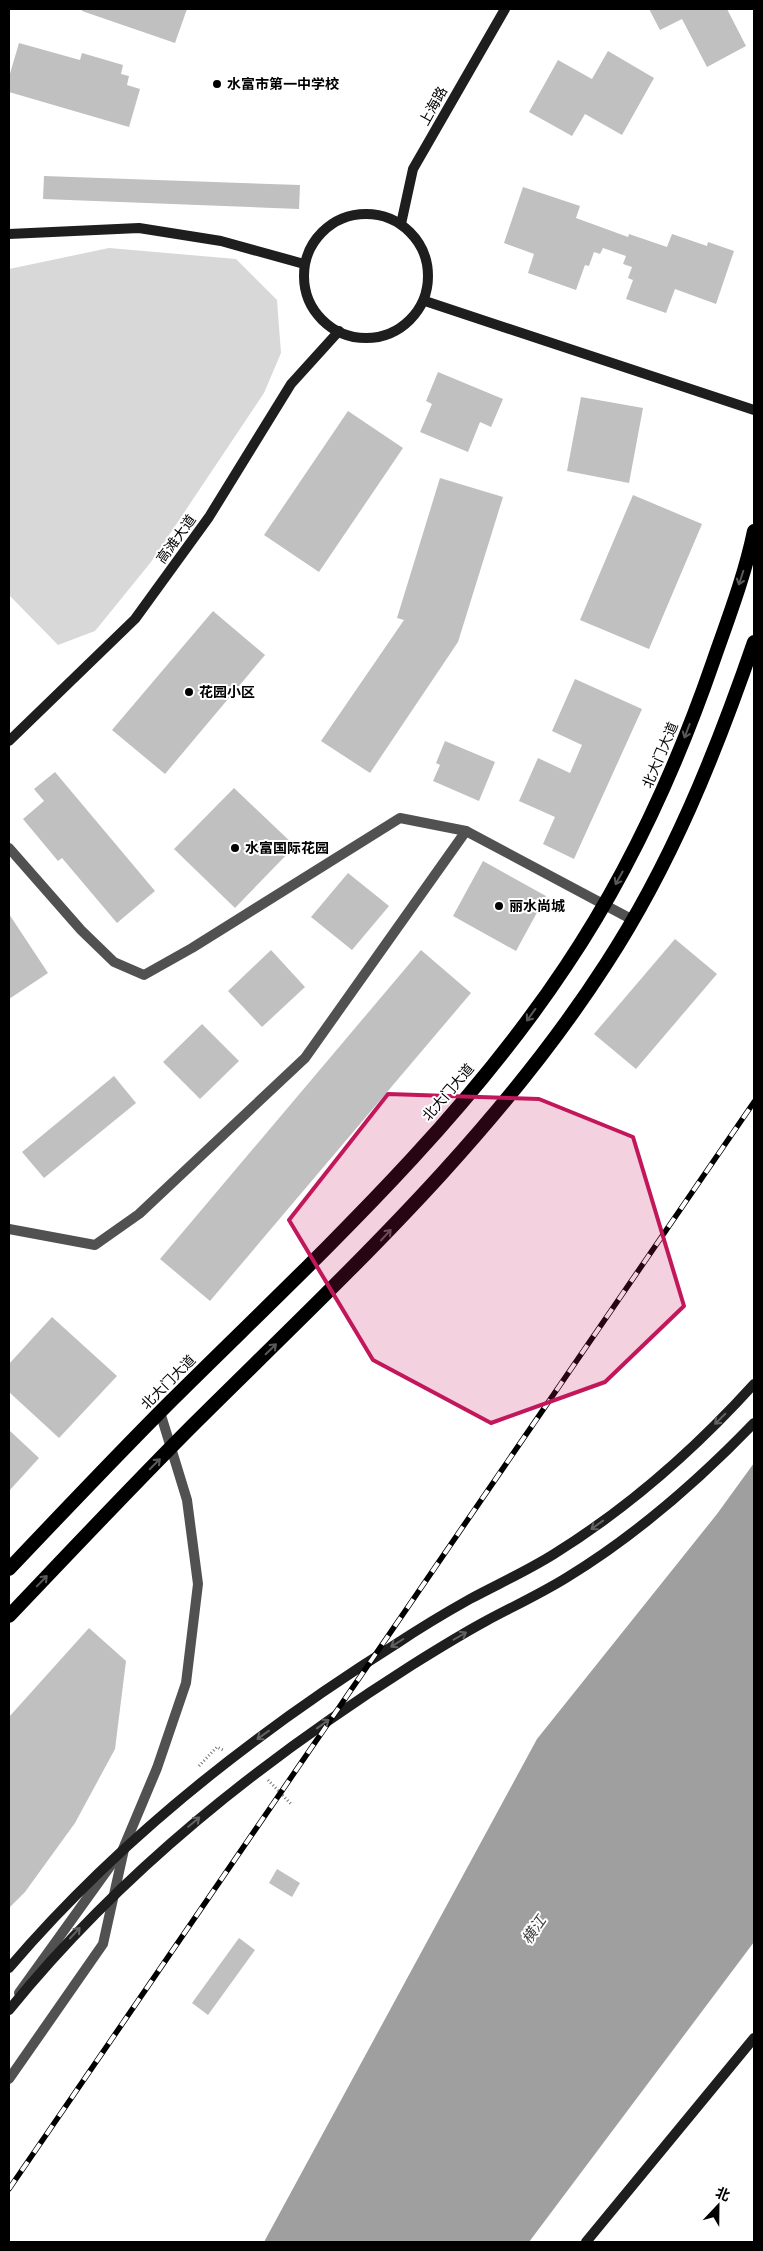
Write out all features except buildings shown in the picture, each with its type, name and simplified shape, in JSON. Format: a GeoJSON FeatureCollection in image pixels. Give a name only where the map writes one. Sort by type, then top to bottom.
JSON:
{"type":"FeatureCollection","features":[{"type":"Feature","properties":{"kind":"highway","name":"北大门大道"},"geometry":{"type":"LineString","coordinates":[[9,1568],[160,1412],[332,1242],[459,1106],[533,1013],[570,960],[604,904],[650,818],[683,742],[733,604],[754,531]]}},
{"type":"Feature","properties":{"kind":"highway"},"geometry":{"type":"LineString","coordinates":[[9,1616],[171,1448],[382,1238],[484,1128],[565,1025],[607,963],[660,871],[694,802],[723,732],[754,642]]}},
{"type":"Feature","properties":{"kind":"main road","name":"上海路"},"geometry":{"type":"LineString","coordinates":[[401,224],[413,169],[505,9]]}},
{"type":"Feature","properties":{"kind":"main road"},"geometry":{"type":"LineString","coordinates":[[362,213],[383,216],[401,224],[417,239],[426,258],[428,280],[426,301],[414,316],[401,328],[384,335],[366,338],[339,331],[318,316],[308,300],[304,283],[304,264],[311,245],[324,229],[342,218],[362,213]]}},
{"type":"Feature","properties":{"kind":"main road"},"geometry":{"type":"LineString","coordinates":[[9,234],[139,228],[221,241],[304,264]]}},
{"type":"Feature","properties":{"kind":"main road"},"geometry":{"type":"LineString","coordinates":[[426,301],[754,410]]}},
{"type":"Feature","properties":{"kind":"main road","name":"高滩大道"},"geometry":{"type":"LineString","coordinates":[[9,741],[135,619],[209,517],[291,384],[339,331]]}},
{"type":"Feature","properties":{"kind":"main road"},"geometry":{"type":"LineString","coordinates":[[9,1968],[53,1918],[118,1852],[211,1774],[308,1703],[397,1643],[470,1599],[540,1563],[583,1536],[627,1502],[684,1453],[754,1384]]}},
{"type":"Feature","properties":{"kind":"main road"},"geometry":{"type":"LineString","coordinates":[[9,2008],[104,1903],[153,1857],[227,1795],[330,1719],[411,1665],[483,1622],[554,1586],[598,1557],[674,1498],[754,1423]]}},
{"type":"Feature","properties":{"kind":"main road"},"geometry":{"type":"LineString","coordinates":[[586,2242],[754,2038]]}},
{"type":"Feature","properties":{"kind":"street"},"geometry":{"type":"LineString","coordinates":[[9,848],[81,930],[114,962],[144,975],[192,948],[400,818],[466,832],[633,920]]}},
{"type":"Feature","properties":{"kind":"street"},"geometry":{"type":"LineString","coordinates":[[9,1229],[94,1245],[139,1214],[305,1058],[466,832]]}},
{"type":"Feature","properties":{"kind":"street"},"geometry":{"type":"LineString","coordinates":[[9,2079],[102,1944],[125,1846],[157,1768],[186,1682],[198,1584],[187,1500],[160,1412]]}},
{"type":"Feature","properties":{"kind":"street"},"geometry":{"type":"LineString","coordinates":[[9,2008],[125,1846]]}},
{"type":"Feature","properties":{"kind":"highlighted area"},"geometry":{"type":"Polygon","coordinates":[[[388,1094],[539,1099],[633,1137],[684,1306],[605,1382],[491,1423],[373,1360],[289,1220],[388,1094]]]}},
{"type":"Feature","properties":{"kind":"shaded area"},"geometry":{"type":"Polygon","coordinates":[[[109,248],[236,259],[277,300],[281,353],[264,393],[151,562],[95,631],[58,645],[9,595],[9,269],[109,248]]]}},
{"type":"Feature","properties":{"kind":"water","name":"横江"},"geometry":{"type":"Polygon","coordinates":[[[754,1463],[754,1942],[529,2242],[264,2242],[537,1739],[717,1514],[754,1463]]]}},
{"type":"Feature","properties":{"kind":"railway"},"geometry":{"type":"LineString","coordinates":[[9,2189],[754,1102]]}},
{"type":"Feature","properties":{"kind":"place","name":"水富市第一中学校"},"geometry":{"type":"Point","coordinates":[217,84]}},
{"type":"Feature","properties":{"kind":"place","name":"花园小区"},"geometry":{"type":"Point","coordinates":[189,692]}},
{"type":"Feature","properties":{"kind":"place","name":"水富国际花园"},"geometry":{"type":"Point","coordinates":[235,848]}},
{"type":"Feature","properties":{"kind":"place","name":"丽水尚城"},"geometry":{"type":"Point","coordinates":[499,906]}}]}
